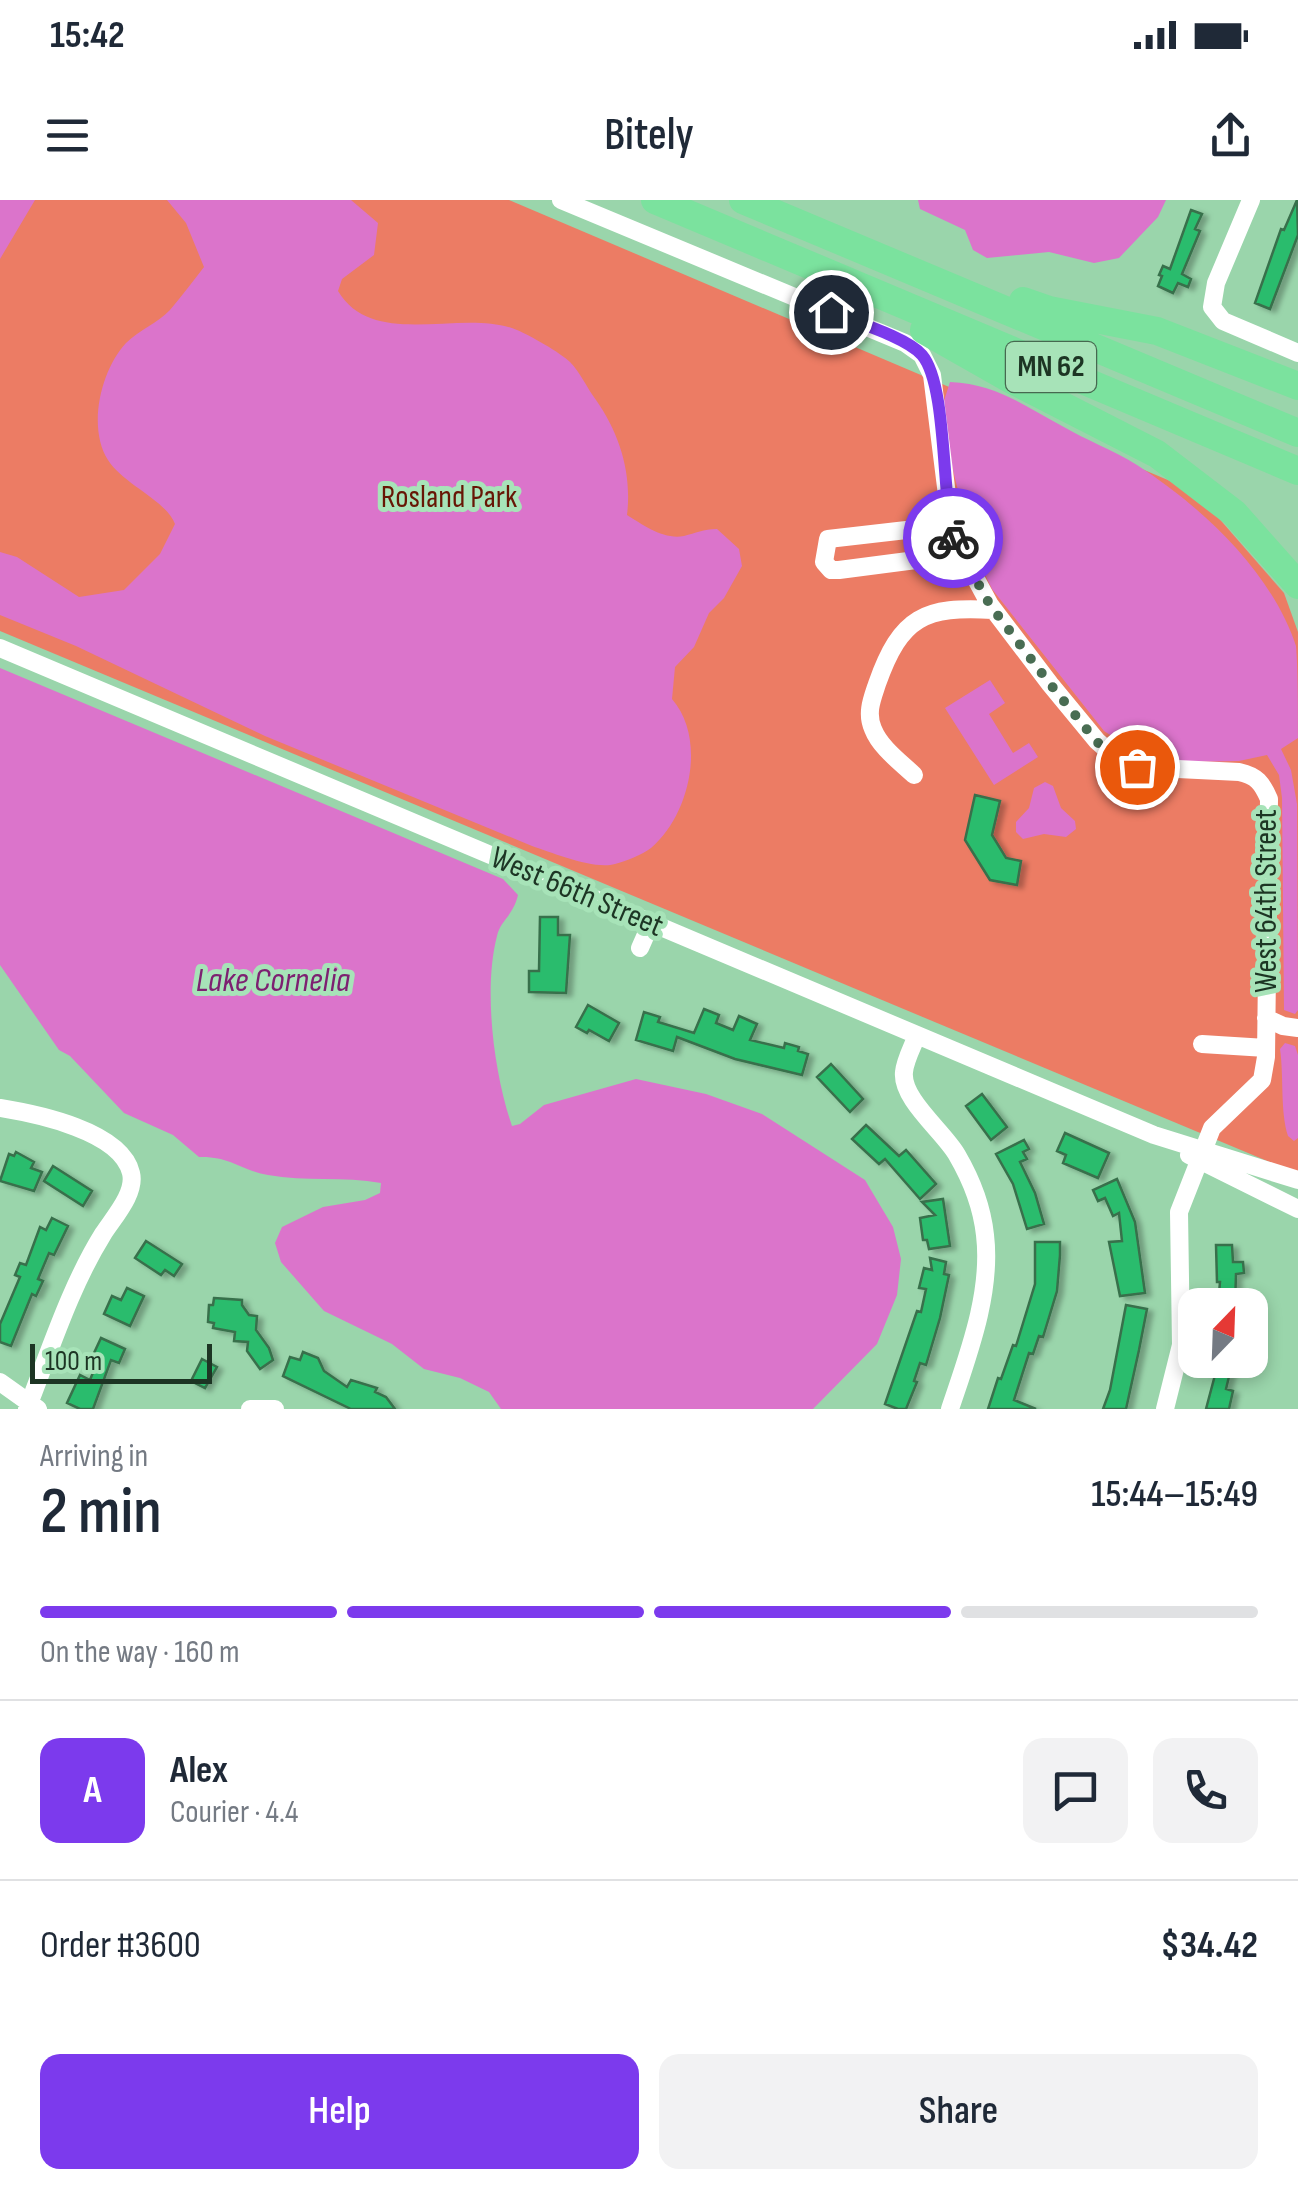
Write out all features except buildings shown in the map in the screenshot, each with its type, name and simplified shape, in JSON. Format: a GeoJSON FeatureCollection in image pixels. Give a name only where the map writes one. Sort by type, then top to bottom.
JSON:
{"type":"FeatureCollection","features":[{"type":"Feature","properties":{"kind":"highway","name":"MN 62"},"geometry":{"type":"LineString","coordinates":[[654,200],[1298,470]]}},
{"type":"Feature","properties":{"kind":"highway","name":"MN 62"},"geometry":{"type":"LineString","coordinates":[[743,200],[1298,434]]}},
{"type":"Feature","properties":{"kind":"highway"},"geometry":{"type":"LineString","coordinates":[[822,234],[1049,310],[1157,331],[1298,386]]}},
{"type":"Feature","properties":{"kind":"highway"},"geometry":{"type":"LineString","coordinates":[[805,263],[1012,380],[1157,454],[1234,513],[1298,585]]}},
{"type":"Feature","properties":{"kind":"highway"},"geometry":{"type":"LineString","coordinates":[[1272,556],[1298,606]]}},
{"type":"Feature","properties":{"kind":"street","name":"West 64th Street"},"geometry":{"type":"LineString","coordinates":[[561,200],[904,343],[922,355],[932,374],[950,525],[962,554],[994,610],[1097,742],[1137,767],[1239,772],[1262,783],[1269,798],[1266,1048],[1262,1080],[1212,1128],[1180,1212],[1181,1344],[1165,1409]]}},
{"type":"Feature","properties":{"kind":"street"},"geometry":{"type":"LineString","coordinates":[[1251,200],[1216,283],[1212,307],[1223,321],[1298,352]]}},
{"type":"Feature","properties":{"kind":"street"},"geometry":{"type":"LineString","coordinates":[[950,525],[828,538],[824,562],[832,570],[839,570],[962,554]]}},
{"type":"Feature","properties":{"kind":"street"},"geometry":{"type":"LineString","coordinates":[[914,774],[874,733],[869,718],[871,700],[893,647],[911,623],[937,610],[994,610]]}},
{"type":"Feature","properties":{"kind":"street","name":"West 66th Street"},"geometry":{"type":"LineString","coordinates":[[0,648],[1154,1135],[1202,1154],[1298,1180]]}},
{"type":"Feature","properties":{"kind":"street"},"geometry":{"type":"LineString","coordinates":[[640,948],[650,923]]}},
{"type":"Feature","properties":{"kind":"street"},"geometry":{"type":"LineString","coordinates":[[1266,1018],[1298,1028]]}},
{"type":"Feature","properties":{"kind":"street"},"geometry":{"type":"LineString","coordinates":[[917,1035],[904,1072],[908,1092],[955,1152],[980,1207],[986,1236],[982,1296],[950,1409]]}},
{"type":"Feature","properties":{"kind":"street"},"geometry":{"type":"LineString","coordinates":[[1202,1044],[1266,1048]]}},
{"type":"Feature","properties":{"kind":"street"},"geometry":{"type":"LineString","coordinates":[[0,1108],[36,1114],[97,1138],[124,1156],[132,1177],[127,1197],[100,1239],[69,1303],[31,1407],[0,1382]]}},
{"type":"Feature","properties":{"kind":"street","name":"West 66th Street"},"geometry":{"type":"LineString","coordinates":[[1202,1154],[1298,1210]]}},
{"type":"Feature","properties":{"kind":"street"},"geometry":{"type":"LineString","coordinates":[[250,1409],[275,1409]]}},
{"type":"Feature","properties":{"kind":"green space","name":"Rosland Park"},"geometry":{"type":"Polygon","coordinates":[[[0,200],[509,200],[1196,492],[1284,593],[1298,632],[1298,1174],[0,631],[0,200]]]}},
{"type":"Feature","properties":{"kind":"water"},"geometry":{"type":"Polygon","coordinates":[[[0,200],[35,200],[0,259],[0,200]]]}},
{"type":"Feature","properties":{"kind":"water"},"geometry":{"type":"Polygon","coordinates":[[[167,200],[351,200],[378,223],[374,255],[342,279],[338,291],[354,309],[396,324],[495,324],[517,330],[552,349],[574,366],[612,427],[626,470],[627,515],[669,536],[717,529],[739,549],[742,566],[724,598],[709,613],[694,647],[675,667],[672,699],[689,735],[689,776],[676,816],[651,848],[615,864],[596,865],[532,846],[265,736],[76,646],[0,615],[0,552],[17,557],[79,597],[124,590],[160,554],[175,524],[163,507],[115,469],[98,432],[100,399],[117,354],[131,338],[170,310],[204,267],[186,223],[167,200]]]}},
{"type":"Feature","properties":{"kind":"water"},"geometry":{"type":"Polygon","coordinates":[[[918,200],[1166,200],[1158,217],[1119,258],[1094,263],[1049,252],[987,258],[973,250],[965,230],[920,209],[918,200]]]}},
{"type":"Feature","properties":{"kind":"water"},"geometry":{"type":"Polygon","coordinates":[[[950,382],[1009,397],[1128,460],[1161,482],[1232,543],[1270,592],[1285,619],[1296,646],[1298,678],[1298,738],[1281,749],[1291,770],[1297,804],[1295,1014],[1284,1010],[1279,775],[1267,755],[1239,761],[1185,762],[1143,756],[1104,731],[992,589],[972,547],[949,454],[943,404],[950,382]]]}},
{"type":"Feature","properties":{"kind":"water","name":"Lake Cornelia"},"geometry":{"type":"Polygon","coordinates":[[[0,668],[503,879],[518,895],[497,936],[491,1006],[500,1082],[512,1126],[544,1105],[636,1079],[706,1094],[762,1114],[865,1180],[893,1227],[901,1259],[897,1295],[877,1344],[813,1409],[501,1409],[489,1392],[460,1378],[424,1369],[392,1344],[324,1311],[281,1262],[275,1243],[282,1227],[323,1207],[365,1200],[380,1193],[381,1183],[282,1177],[199,1157],[173,1135],[124,1113],[70,1056],[59,1050],[0,965],[0,668]]]}},
{"type":"Feature","properties":{"kind":"water"},"geometry":{"type":"Polygon","coordinates":[[[990,680],[1005,703],[989,714],[1013,753],[1029,743],[1038,757],[994,785],[945,708],[990,680]]]}},
{"type":"Feature","properties":{"kind":"water"},"geometry":{"type":"Polygon","coordinates":[[[1045,782],[1053,786],[1061,808],[1075,821],[1076,829],[1066,837],[1044,834],[1023,839],[1016,832],[1016,822],[1029,808],[1034,788],[1045,782]]]}},
{"type":"Feature","properties":{"kind":"water"},"geometry":{"type":"Polygon","coordinates":[[[1285,1043],[1295,1046],[1298,1055],[1298,1138],[1294,1141],[1288,1136],[1284,1116],[1280,1049],[1285,1043]]]}},
{"type":"Feature","properties":{"kind":"way so far"},"geometry":{"type":"LineString","coordinates":[[953,538],[990,605],[1050,684],[1097,742],[1137,767]]}},
{"type":"Feature","properties":{"kind":"route"},"geometry":{"type":"LineString","coordinates":[[831,312],[904,343],[922,355],[932,374],[953,538]]}}]}
